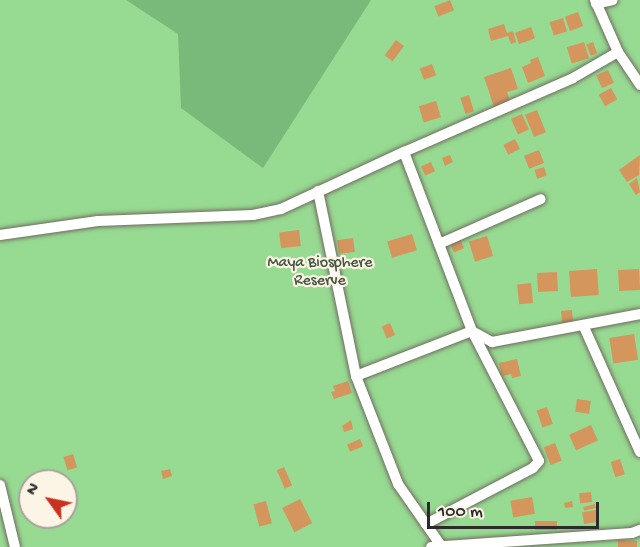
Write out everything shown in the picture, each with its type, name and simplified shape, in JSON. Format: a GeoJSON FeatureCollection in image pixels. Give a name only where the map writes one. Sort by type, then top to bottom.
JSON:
{"type":"FeatureCollection","features":[{"type":"Feature","properties":{"kind":"street"},"geometry":{"type":"LineString","coordinates":[[613,0],[595,2],[618,52],[640,85]]}},
{"type":"Feature","properties":{"kind":"street"},"geometry":{"type":"LineString","coordinates":[[0,235],[98,220],[253,215],[281,209],[573,78],[618,52]]}},
{"type":"Feature","properties":{"kind":"street"},"geometry":{"type":"LineString","coordinates":[[404,152],[472,331],[538,461],[533,468],[426,524]]}},
{"type":"Feature","properties":{"kind":"street"},"geometry":{"type":"LineString","coordinates":[[318,191],[356,376],[398,484],[442,546]]}},
{"type":"Feature","properties":{"kind":"street"},"geometry":{"type":"LineString","coordinates":[[439,244],[541,199]]}},
{"type":"Feature","properties":{"kind":"street"},"geometry":{"type":"LineString","coordinates":[[472,331],[492,342],[584,327],[640,314]]}},
{"type":"Feature","properties":{"kind":"street"},"geometry":{"type":"LineString","coordinates":[[584,327],[640,452]]}},
{"type":"Feature","properties":{"kind":"street"},"geometry":{"type":"LineString","coordinates":[[356,376],[472,331]]}},
{"type":"Feature","properties":{"kind":"street"},"geometry":{"type":"LineString","coordinates":[[0,485],[15,547]]}},
{"type":"Feature","properties":{"kind":"street"},"geometry":{"type":"LineString","coordinates":[[431,547],[640,530]]}},
{"type":"Feature","properties":{"kind":"green space","name":"Maya Biosphere Reserve"},"geometry":{"type":"Polygon","coordinates":[[[0,0],[640,0],[640,547],[0,547],[0,0]]]}},
{"type":"Feature","properties":{"kind":"green space"},"geometry":{"type":"Polygon","coordinates":[[[126,0],[371,0],[263,168],[181,108],[178,34],[126,0]]]}},
{"type":"Feature","properties":{"kind":"building"},"geometry":{"type":"Polygon","coordinates":[[[450,0],[454,10],[438,17],[434,6],[450,0]]]}},
{"type":"Feature","properties":{"kind":"building"},"geometry":{"type":"Polygon","coordinates":[[[578,12],[583,26],[570,31],[565,17],[578,12]]]}},
{"type":"Feature","properties":{"kind":"building"},"geometry":{"type":"Polygon","coordinates":[[[563,18],[567,31],[554,35],[550,22],[563,18]]]}},
{"type":"Feature","properties":{"kind":"building"},"geometry":{"type":"Polygon","coordinates":[[[504,24],[507,33],[513,31],[516,42],[511,44],[508,36],[491,41],[488,29],[504,24]]]}},
{"type":"Feature","properties":{"kind":"building"},"geometry":{"type":"Polygon","coordinates":[[[531,27],[535,38],[519,44],[515,33],[531,27]]]}},
{"type":"Feature","properties":{"kind":"building"},"geometry":{"type":"Polygon","coordinates":[[[396,40],[404,46],[393,61],[385,55],[396,40]]]}},
{"type":"Feature","properties":{"kind":"building"},"geometry":{"type":"Polygon","coordinates":[[[584,42],[589,58],[572,64],[567,47],[584,42]]]}},
{"type":"Feature","properties":{"kind":"building"},"geometry":{"type":"Polygon","coordinates":[[[593,42],[597,53],[591,56],[586,44],[593,42]]]}},
{"type":"Feature","properties":{"kind":"building"},"geometry":{"type":"Polygon","coordinates":[[[538,57],[545,76],[528,83],[522,67],[538,57]]]}},
{"type":"Feature","properties":{"kind":"building"},"geometry":{"type":"Polygon","coordinates":[[[432,64],[436,75],[424,80],[420,68],[432,64]]]}},
{"type":"Feature","properties":{"kind":"building"},"geometry":{"type":"Polygon","coordinates":[[[511,68],[518,89],[507,92],[510,101],[494,107],[484,77],[511,68]]]}},
{"type":"Feature","properties":{"kind":"building"},"geometry":{"type":"Polygon","coordinates":[[[608,70],[614,83],[602,88],[596,75],[608,70]]]}},
{"type":"Feature","properties":{"kind":"building"},"geometry":{"type":"Polygon","coordinates":[[[611,88],[617,99],[605,106],[599,95],[611,88]]]}},
{"type":"Feature","properties":{"kind":"building"},"geometry":{"type":"Polygon","coordinates":[[[469,95],[474,111],[465,114],[460,98],[469,95]]]}},
{"type":"Feature","properties":{"kind":"building"},"geometry":{"type":"Polygon","coordinates":[[[436,101],[441,117],[424,123],[419,106],[436,101]]]}},
{"type":"Feature","properties":{"kind":"building"},"geometry":{"type":"Polygon","coordinates":[[[537,110],[546,132],[534,137],[525,115],[537,110]]]}},
{"type":"Feature","properties":{"kind":"building"},"geometry":{"type":"Polygon","coordinates":[[[522,114],[529,130],[518,134],[511,119],[522,114]]]}},
{"type":"Feature","properties":{"kind":"building"},"geometry":{"type":"Polygon","coordinates":[[[515,139],[520,149],[508,155],[503,145],[515,139]]]}},
{"type":"Feature","properties":{"kind":"building"},"geometry":{"type":"Polygon","coordinates":[[[539,150],[544,163],[529,169],[524,156],[539,150]]]}},
{"type":"Feature","properties":{"kind":"building"},"geometry":{"type":"Polygon","coordinates":[[[450,155],[453,162],[445,166],[442,158],[450,155]]]}},
{"type":"Feature","properties":{"kind":"building"},"geometry":{"type":"Polygon","coordinates":[[[640,155],[639,175],[627,182],[619,170],[640,155]]]}},
{"type":"Feature","properties":{"kind":"building"},"geometry":{"type":"Polygon","coordinates":[[[431,162],[435,171],[425,176],[421,166],[431,162]]]}},
{"type":"Feature","properties":{"kind":"building"},"geometry":{"type":"Polygon","coordinates":[[[544,167],[547,176],[537,179],[534,170],[544,167]]]}},
{"type":"Feature","properties":{"kind":"building"},"geometry":{"type":"Polygon","coordinates":[[[637,178],[640,192],[636,195],[629,184],[637,178]]]}},
{"type":"Feature","properties":{"kind":"building"},"geometry":{"type":"Polygon","coordinates":[[[299,230],[301,246],[281,248],[279,232],[299,230]]]}},
{"type":"Feature","properties":{"kind":"building"},"geometry":{"type":"Polygon","coordinates":[[[412,234],[417,250],[392,258],[387,242],[412,234]]]}},
{"type":"Feature","properties":{"kind":"building"},"geometry":{"type":"Polygon","coordinates":[[[487,236],[493,256],[475,262],[469,242],[487,236]]]}},
{"type":"Feature","properties":{"kind":"building"},"geometry":{"type":"Polygon","coordinates":[[[353,238],[355,252],[339,254],[337,240],[353,238]]]}},
{"type":"Feature","properties":{"kind":"building"},"geometry":{"type":"Polygon","coordinates":[[[460,239],[464,248],[454,253],[450,243],[460,239]]]}},
{"type":"Feature","properties":{"kind":"building"},"geometry":{"type":"Polygon","coordinates":[[[597,269],[599,295],[571,297],[569,271],[597,269]]]}},
{"type":"Feature","properties":{"kind":"building"},"geometry":{"type":"Polygon","coordinates":[[[639,269],[640,290],[619,291],[618,270],[639,269]]]}},
{"type":"Feature","properties":{"kind":"building"},"geometry":{"type":"Polygon","coordinates":[[[557,272],[558,291],[538,292],[537,273],[557,272]]]}},
{"type":"Feature","properties":{"kind":"building"},"geometry":{"type":"Polygon","coordinates":[[[531,283],[533,303],[519,304],[517,284],[531,283]]]}},
{"type":"Feature","properties":{"kind":"building"},"geometry":{"type":"Polygon","coordinates":[[[572,310],[573,322],[562,323],[561,311],[572,310]]]}},
{"type":"Feature","properties":{"kind":"building"},"geometry":{"type":"Polygon","coordinates":[[[390,323],[395,335],[387,338],[382,327],[390,323]]]}},
{"type":"Feature","properties":{"kind":"building"},"geometry":{"type":"Polygon","coordinates":[[[634,334],[638,360],[613,364],[609,338],[634,334]]]}},
{"type":"Feature","properties":{"kind":"building"},"geometry":{"type":"Polygon","coordinates":[[[517,359],[521,376],[512,378],[511,374],[502,376],[499,363],[517,359]]]}},
{"type":"Feature","properties":{"kind":"building"},"geometry":{"type":"Polygon","coordinates":[[[348,381],[352,393],[334,399],[331,392],[335,391],[333,386],[348,381]]]}},
{"type":"Feature","properties":{"kind":"building"},"geometry":{"type":"Polygon","coordinates":[[[577,399],[591,401],[589,414],[575,412],[577,399]]]}},
{"type":"Feature","properties":{"kind":"building"},"geometry":{"type":"Polygon","coordinates":[[[547,407],[553,424],[542,428],[537,411],[547,407]]]}},
{"type":"Feature","properties":{"kind":"building"},"geometry":{"type":"Polygon","coordinates":[[[351,420],[353,429],[344,432],[342,426],[351,420]]]}},
{"type":"Feature","properties":{"kind":"building"},"geometry":{"type":"Polygon","coordinates":[[[591,425],[598,441],[576,450],[569,435],[591,425]]]}},
{"type":"Feature","properties":{"kind":"building"},"geometry":{"type":"Polygon","coordinates":[[[360,439],[363,446],[350,452],[347,444],[360,439]]]}},
{"type":"Feature","properties":{"kind":"building"},"geometry":{"type":"Polygon","coordinates":[[[555,443],[562,461],[551,465],[544,447],[555,443]]]}},
{"type":"Feature","properties":{"kind":"building"},"geometry":{"type":"Polygon","coordinates":[[[73,454],[77,467],[67,469],[63,457],[73,454]]]}},
{"type":"Feature","properties":{"kind":"building"},"geometry":{"type":"Polygon","coordinates":[[[620,459],[625,474],[615,477],[610,462],[620,459]]]}},
{"type":"Feature","properties":{"kind":"building"},"geometry":{"type":"Polygon","coordinates":[[[284,467],[292,485],[285,489],[277,470],[284,467]]]}},
{"type":"Feature","properties":{"kind":"building"},"geometry":{"type":"Polygon","coordinates":[[[170,469],[172,476],[163,479],[161,471],[170,469]]]}},
{"type":"Feature","properties":{"kind":"building"},"geometry":{"type":"Polygon","coordinates":[[[591,492],[592,502],[580,503],[579,493],[591,492]]]}},
{"type":"Feature","properties":{"kind":"building"},"geometry":{"type":"Polygon","coordinates":[[[532,497],[535,514],[513,518],[510,501],[532,497]]]}},
{"type":"Feature","properties":{"kind":"building"},"geometry":{"type":"Polygon","coordinates":[[[300,499],[312,523],[294,532],[282,508],[300,499]]]}},
{"type":"Feature","properties":{"kind":"building"},"geometry":{"type":"Polygon","coordinates":[[[266,501],[272,523],[259,527],[253,504],[266,501]]]}},
{"type":"Feature","properties":{"kind":"building"},"geometry":{"type":"Polygon","coordinates":[[[572,501],[573,507],[565,508],[564,503],[572,501]]]}},
{"type":"Feature","properties":{"kind":"building"},"geometry":{"type":"Polygon","coordinates":[[[595,504],[596,508],[584,511],[583,507],[595,504]]]}},
{"type":"Feature","properties":{"kind":"building"},"geometry":{"type":"Polygon","coordinates":[[[596,510],[598,522],[584,524],[582,512],[596,510]]]}},
{"type":"Feature","properties":{"kind":"building"},"geometry":{"type":"Polygon","coordinates":[[[535,521],[557,521],[557,530],[535,530],[535,521]]]}},
{"type":"Feature","properties":{"kind":"building"},"geometry":{"type":"Polygon","coordinates":[[[618,540],[637,541],[637,547],[618,547],[618,540]]]}}]}
